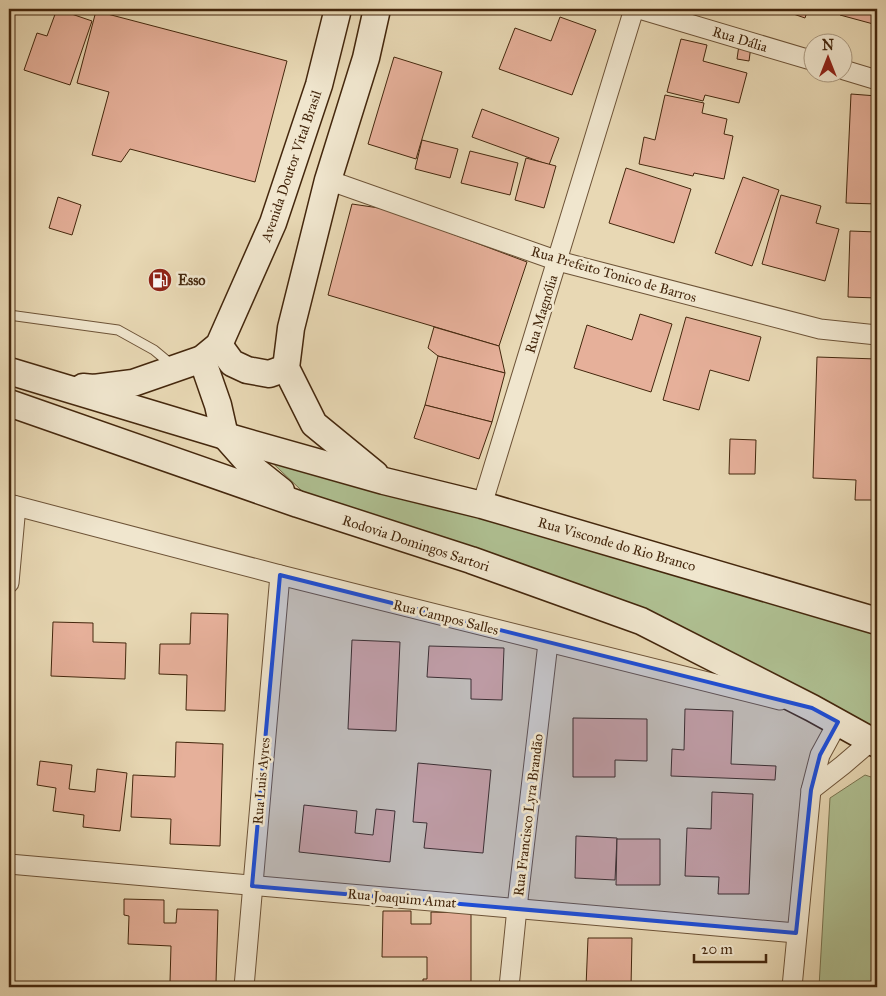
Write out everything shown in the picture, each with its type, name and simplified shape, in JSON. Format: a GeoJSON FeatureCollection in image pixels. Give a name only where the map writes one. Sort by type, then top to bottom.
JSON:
{"type":"FeatureCollection","features":[{"type":"Feature","properties":{"kind":"main road","name":"Avenida Doutor Vital Brasil"},"geometry":{"type":"LineString","coordinates":[[210,352],[274,223],[319,85],[338,9]]}},
{"type":"Feature","properties":{"kind":"main road"},"geometry":{"type":"LineString","coordinates":[[377,9],[366,58],[328,180],[291,328],[286,368],[314,424],[384,481]]}},
{"type":"Feature","properties":{"kind":"main road"},"geometry":{"type":"LineString","coordinates":[[9,371],[48,383],[94,388],[133,383],[176,368],[210,352]]}},
{"type":"Feature","properties":{"kind":"main road"},"geometry":{"type":"LineString","coordinates":[[210,352],[246,370],[269,374],[286,368]]}},
{"type":"Feature","properties":{"kind":"main road"},"geometry":{"type":"LineString","coordinates":[[210,352],[224,436],[256,471],[298,504]]}},
{"type":"Feature","properties":{"kind":"main road","name":"Rua Visconde do Rio Branco"},"geometry":{"type":"LineString","coordinates":[[48,383],[224,436],[384,481],[482,505],[877,621]]}},
{"type":"Feature","properties":{"kind":"main road","name":"Rodovia Domingos Sartori"},"geometry":{"type":"LineString","coordinates":[[9,404],[298,504],[471,560],[641,621],[812,708]]}},
{"type":"Feature","properties":{"kind":"main road","name":"Rua Campos Salles"},"geometry":{"type":"LineString","coordinates":[[812,708],[874,742]]}},
{"type":"Feature","properties":{"kind":"street","name":"Rua Magnólia"},"geometry":{"type":"LineString","coordinates":[[482,505],[634,9]]}},
{"type":"Feature","properties":{"kind":"street","name":"Rua Dália"},"geometry":{"type":"LineString","coordinates":[[639,9],[804,58]]}},
{"type":"Feature","properties":{"kind":"street"},"geometry":{"type":"LineString","coordinates":[[854,73],[877,80]]}},
{"type":"Feature","properties":{"kind":"street","name":"Rua Prefeito Tonico de Barros"},"geometry":{"type":"LineString","coordinates":[[328,180],[558,261],[820,329],[877,335]]}},
{"type":"Feature","properties":{"kind":"street"},"geometry":{"type":"LineString","coordinates":[[9,583],[12,505]]}},
{"type":"Feature","properties":{"kind":"street","name":"Rua Campos Salles"},"geometry":{"type":"LineString","coordinates":[[12,505],[280,576],[812,708]]}},
{"type":"Feature","properties":{"kind":"street","name":"Rua Luis Ayres"},"geometry":{"type":"LineString","coordinates":[[244,987],[280,576]]}},
{"type":"Feature","properties":{"kind":"street","name":"Rua Francisco Lyra Brandão"},"geometry":{"type":"LineString","coordinates":[[509,987],[548,643]]}},
{"type":"Feature","properties":{"kind":"street"},"geometry":{"type":"LineString","coordinates":[[792,987],[811,790],[820,755],[838,722]]}},
{"type":"Feature","properties":{"kind":"street"},"geometry":{"type":"LineString","coordinates":[[811,790],[874,742]]}},
{"type":"Feature","properties":{"kind":"street","name":"Rua Joaquim Amat"},"geometry":{"type":"LineString","coordinates":[[9,864],[796,933]]}},
{"type":"Feature","properties":{"kind":"lane"},"geometry":{"type":"LineString","coordinates":[[9,314],[118,330],[154,350],[176,368]]}},
{"type":"Feature","properties":{"kind":"highlighted area"},"geometry":{"type":"Polygon","coordinates":[[[280,575],[812,708],[838,722],[820,755],[811,790],[796,933],[252,886],[280,575]]]}},
{"type":"Feature","properties":{"kind":"green space"},"geometry":{"type":"Polygon","coordinates":[[[261,452],[877,625],[877,740],[643,619],[320,508],[261,452]]]}},
{"type":"Feature","properties":{"kind":"green space"},"geometry":{"type":"Polygon","coordinates":[[[865,775],[877,779],[877,987],[819,987],[830,798],[865,775]]]}},
{"type":"Feature","properties":{"kind":"building"},"geometry":{"type":"Polygon","coordinates":[[[57,9],[92,21],[70,85],[24,70],[37,33],[47,36],[57,9]]]}},
{"type":"Feature","properties":{"kind":"building"},"geometry":{"type":"Polygon","coordinates":[[[779,9],[808,9],[805,18],[779,9]]]}},
{"type":"Feature","properties":{"kind":"building"},"geometry":{"type":"Polygon","coordinates":[[[841,9],[877,9],[877,25],[840,15],[841,9]]]}},
{"type":"Feature","properties":{"kind":"building"},"geometry":{"type":"Polygon","coordinates":[[[96,11],[287,61],[255,182],[130,149],[121,162],[92,155],[109,92],[77,83],[96,11]]]}},
{"type":"Feature","properties":{"kind":"building"},"geometry":{"type":"Polygon","coordinates":[[[560,17],[596,30],[572,95],[499,69],[515,28],[551,41],[560,17]]]}},
{"type":"Feature","properties":{"kind":"building"},"geometry":{"type":"Polygon","coordinates":[[[681,39],[707,45],[703,61],[747,73],[739,103],[705,95],[703,101],[667,92],[681,39]]]}},
{"type":"Feature","properties":{"kind":"building"},"geometry":{"type":"Polygon","coordinates":[[[739,45],[751,46],[749,61],[737,59],[739,45]]]}},
{"type":"Feature","properties":{"kind":"building"},"geometry":{"type":"Polygon","coordinates":[[[394,57],[442,72],[416,159],[368,144],[394,57]]]}},
{"type":"Feature","properties":{"kind":"building"},"geometry":{"type":"Polygon","coordinates":[[[851,94],[877,96],[877,204],[846,203],[851,94]]]}},
{"type":"Feature","properties":{"kind":"building"},"geometry":{"type":"Polygon","coordinates":[[[665,95],[704,103],[702,113],[727,119],[724,134],[733,136],[724,179],[694,173],[693,176],[639,164],[644,137],[655,140],[665,95]]]}},
{"type":"Feature","properties":{"kind":"building"},"geometry":{"type":"Polygon","coordinates":[[[482,109],[559,138],[549,165],[472,137],[482,109]]]}},
{"type":"Feature","properties":{"kind":"building"},"geometry":{"type":"Polygon","coordinates":[[[422,140],[458,149],[450,178],[415,169],[422,140]]]}},
{"type":"Feature","properties":{"kind":"building"},"geometry":{"type":"Polygon","coordinates":[[[470,151],[518,163],[510,195],[461,183],[470,151]]]}},
{"type":"Feature","properties":{"kind":"building"},"geometry":{"type":"Polygon","coordinates":[[[526,158],[556,166],[544,208],[515,200],[526,158]]]}},
{"type":"Feature","properties":{"kind":"building"},"geometry":{"type":"Polygon","coordinates":[[[626,168],[691,189],[674,243],[609,223],[626,168]]]}},
{"type":"Feature","properties":{"kind":"building"},"geometry":{"type":"Polygon","coordinates":[[[743,177],[779,190],[752,266],[715,253],[743,177]]]}},
{"type":"Feature","properties":{"kind":"building"},"geometry":{"type":"Polygon","coordinates":[[[781,195],[821,206],[816,223],[839,229],[825,281],[762,264],[781,195]]]}},
{"type":"Feature","properties":{"kind":"building"},"geometry":{"type":"Polygon","coordinates":[[[58,197],[81,205],[72,235],[49,228],[58,197]]]}},
{"type":"Feature","properties":{"kind":"building"},"geometry":{"type":"Polygon","coordinates":[[[352,204],[386,209],[527,262],[499,346],[328,295],[352,204]]]}},
{"type":"Feature","properties":{"kind":"building"},"geometry":{"type":"Polygon","coordinates":[[[850,231],[877,232],[877,298],[848,297],[850,231]]]}},
{"type":"Feature","properties":{"kind":"building"},"geometry":{"type":"Polygon","coordinates":[[[640,314],[672,324],[651,392],[574,368],[587,325],[632,340],[640,314]]]}},
{"type":"Feature","properties":{"kind":"building"},"geometry":{"type":"Polygon","coordinates":[[[686,317],[761,337],[749,381],[710,370],[699,410],[663,400],[686,317]]]}},
{"type":"Feature","properties":{"kind":"building"},"geometry":{"type":"Polygon","coordinates":[[[434,327],[499,346],[505,373],[438,356],[428,348],[434,327]]]}},
{"type":"Feature","properties":{"kind":"building"},"geometry":{"type":"Polygon","coordinates":[[[438,356],[505,373],[492,422],[425,405],[438,356]]]}},
{"type":"Feature","properties":{"kind":"building"},"geometry":{"type":"Polygon","coordinates":[[[817,357],[877,359],[877,500],[855,500],[856,480],[813,478],[817,357]]]}},
{"type":"Feature","properties":{"kind":"building"},"geometry":{"type":"Polygon","coordinates":[[[425,405],[492,422],[479,459],[414,438],[425,405]]]}},
{"type":"Feature","properties":{"kind":"building"},"geometry":{"type":"Polygon","coordinates":[[[730,439],[756,440],[755,474],[729,474],[730,439]]]}},
{"type":"Feature","properties":{"kind":"building"},"geometry":{"type":"Polygon","coordinates":[[[191,613],[228,614],[225,711],[186,710],[187,675],[159,674],[160,644],[190,644],[191,613]]]}},
{"type":"Feature","properties":{"kind":"building"},"geometry":{"type":"Polygon","coordinates":[[[53,622],[93,623],[93,642],[126,643],[125,679],[51,676],[53,622]]]}},
{"type":"Feature","properties":{"kind":"building"},"geometry":{"type":"Polygon","coordinates":[[[352,640],[400,642],[396,731],[348,729],[352,640]]]}},
{"type":"Feature","properties":{"kind":"building"},"geometry":{"type":"Polygon","coordinates":[[[429,646],[504,648],[502,700],[471,699],[471,679],[427,677],[429,646]]]}},
{"type":"Feature","properties":{"kind":"building"},"geometry":{"type":"Polygon","coordinates":[[[685,709],[733,711],[731,764],[776,766],[775,780],[671,776],[672,749],[684,750],[685,709]]]}},
{"type":"Feature","properties":{"kind":"building"},"geometry":{"type":"Polygon","coordinates":[[[573,718],[647,719],[647,761],[615,760],[615,777],[573,777],[573,718]]]}},
{"type":"Feature","properties":{"kind":"building"},"geometry":{"type":"Polygon","coordinates":[[[176,742],[223,744],[220,846],[170,844],[171,819],[131,817],[133,775],[175,777],[176,742]]]}},
{"type":"Feature","properties":{"kind":"building"},"geometry":{"type":"Polygon","coordinates":[[[40,761],[72,765],[69,789],[95,792],[97,769],[127,773],[120,831],[83,827],[84,815],[53,811],[56,788],[37,785],[40,761]]]}},
{"type":"Feature","properties":{"kind":"building"},"geometry":{"type":"Polygon","coordinates":[[[418,763],[491,770],[483,853],[424,848],[427,823],[413,822],[418,763]]]}},
{"type":"Feature","properties":{"kind":"building"},"geometry":{"type":"Polygon","coordinates":[[[712,792],[753,794],[749,894],[718,894],[719,877],[685,876],[687,828],[711,829],[712,792]]]}},
{"type":"Feature","properties":{"kind":"building"},"geometry":{"type":"Polygon","coordinates":[[[304,805],[357,811],[355,833],[373,835],[376,809],[395,811],[390,862],[299,852],[304,805]]]}},
{"type":"Feature","properties":{"kind":"building"},"geometry":{"type":"Polygon","coordinates":[[[576,836],[617,838],[615,880],[575,878],[576,836]]]}},
{"type":"Feature","properties":{"kind":"building"},"geometry":{"type":"Polygon","coordinates":[[[617,839],[660,839],[660,885],[616,885],[617,839]]]}},
{"type":"Feature","properties":{"kind":"building"},"geometry":{"type":"Polygon","coordinates":[[[124,899],[164,900],[164,923],[176,923],[177,909],[218,910],[216,983],[170,982],[171,946],[128,944],[129,916],[124,915],[124,899]]]}},
{"type":"Feature","properties":{"kind":"building"},"geometry":{"type":"Polygon","coordinates":[[[383,911],[411,911],[411,924],[431,924],[431,912],[471,913],[471,987],[423,987],[423,979],[427,979],[427,957],[382,957],[383,911]]]}},
{"type":"Feature","properties":{"kind":"building"},"geometry":{"type":"Polygon","coordinates":[[[588,938],[632,938],[631,987],[586,987],[588,938]]]}},
{"type":"Feature","properties":{"kind":"place","name":"Esso"},"geometry":{"type":"Point","coordinates":[160,280]}}]}
